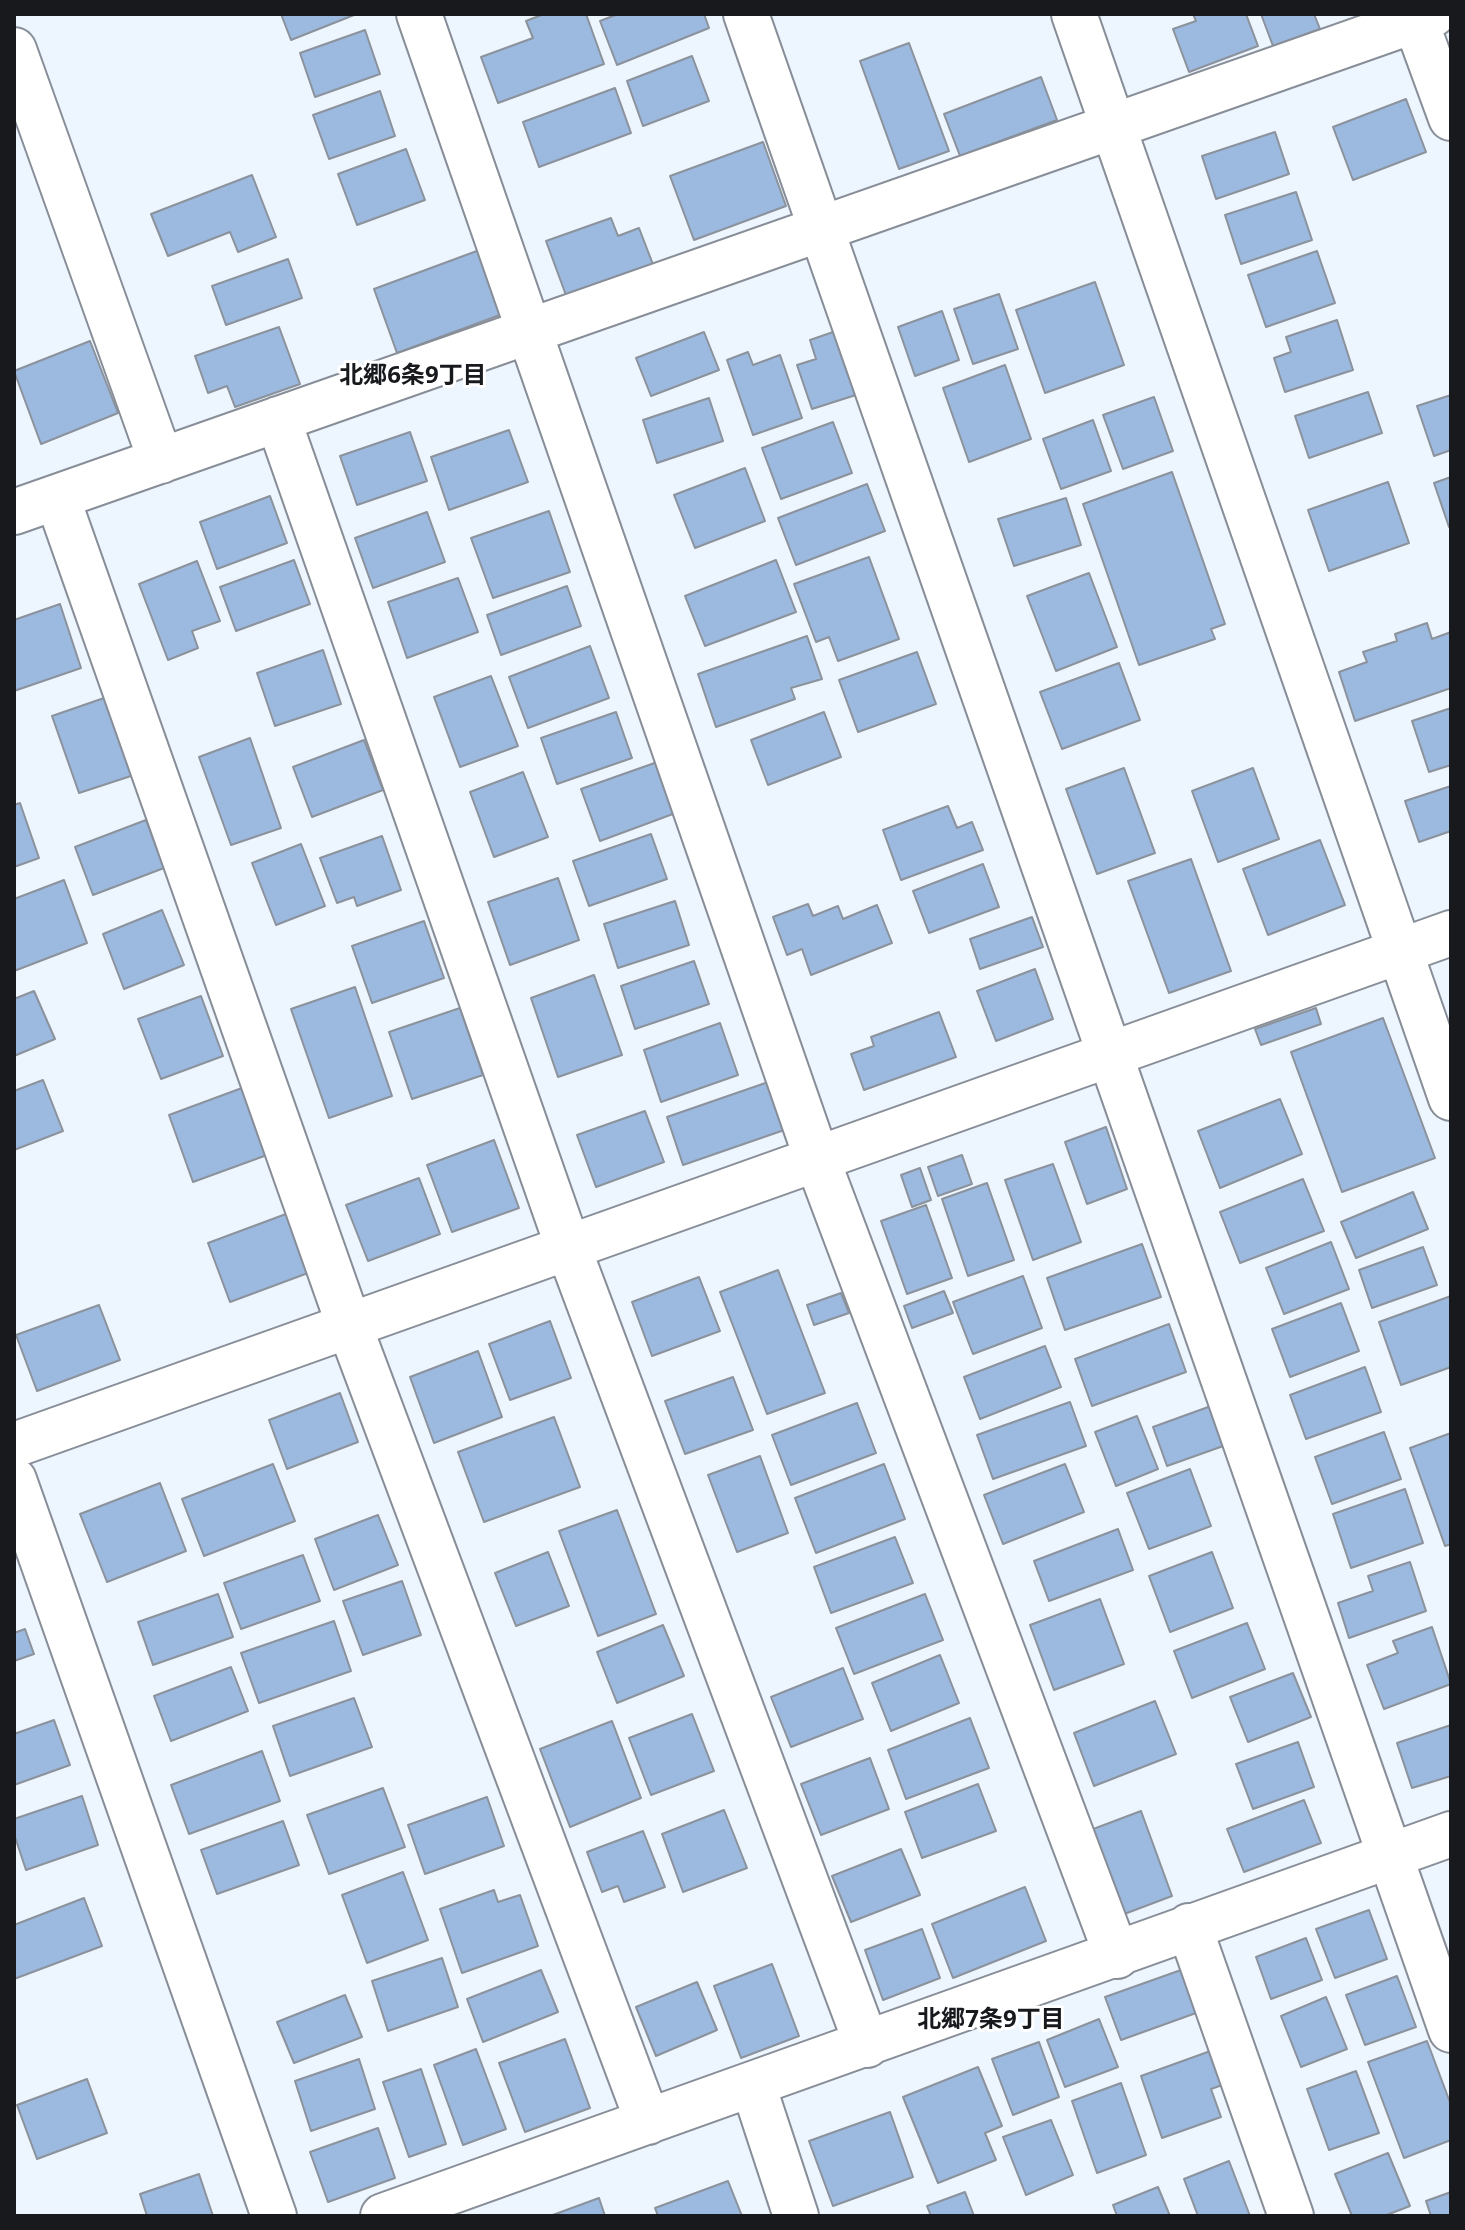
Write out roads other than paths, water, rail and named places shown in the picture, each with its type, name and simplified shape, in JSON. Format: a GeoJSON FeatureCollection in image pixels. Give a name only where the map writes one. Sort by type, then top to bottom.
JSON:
{"type":"FeatureCollection","features":[{"type":"Feature","properties":{"kind":"street"},"geometry":{"type":"LineString","coordinates":[[419,14],[817,1159],[1117,1956]]}},
{"type":"Feature","properties":{"kind":"street"},"geometry":{"type":"LineString","coordinates":[[746,14],[1451,2030]]}},
{"type":"Feature","properties":{"kind":"street"},"geometry":{"type":"LineString","coordinates":[[1074,14],[1451,1098]]}},
{"type":"Feature","properties":{"kind":"street"},"geometry":{"type":"LineString","coordinates":[[14,512],[1420,16],[1451,118]]}},
{"type":"Feature","properties":{"kind":"street"},"geometry":{"type":"LineString","coordinates":[[14,50],[161,461]]}},
{"type":"Feature","properties":{"kind":"street"},"geometry":{"type":"LineString","coordinates":[[278,419],[568,1247],[867,2045]]}},
{"type":"Feature","properties":{"kind":"street"},"geometry":{"type":"LineString","coordinates":[[57,497],[349,1325],[648,2122]]}},
{"type":"Feature","properties":{"kind":"street"},"geometry":{"type":"LineString","coordinates":[[14,1445],[1451,933]]}},
{"type":"Feature","properties":{"kind":"street"},"geometry":{"type":"LineString","coordinates":[[14,1480],[274,2216]]}},
{"type":"Feature","properties":{"kind":"street"},"geometry":{"type":"LineString","coordinates":[[383,2216],[1451,1834]]}},
{"type":"Feature","properties":{"kind":"street"},"geometry":{"type":"LineString","coordinates":[[1189,1926],[1291,2216]]}},
{"type":"Feature","properties":{"kind":"street"},"geometry":{"type":"LineString","coordinates":[[753,2085],[796,2216]]}},
{"type":"Feature","properties":{"kind":"district","name":"北郷6条9丁目"},"geometry":{"type":"Point","coordinates":[413,376]}},
{"type":"Feature","properties":{"kind":"district","name":"北郷7条9丁目"},"geometry":{"type":"Point","coordinates":[991,2020]}}]}
